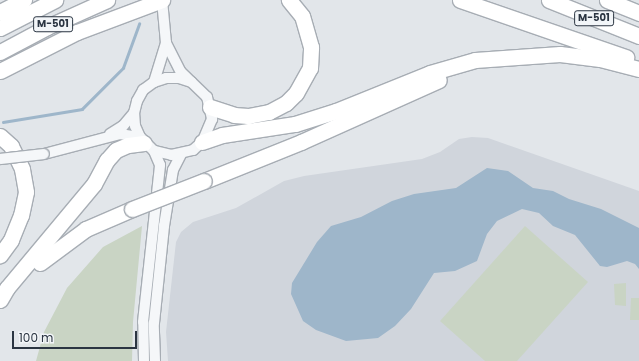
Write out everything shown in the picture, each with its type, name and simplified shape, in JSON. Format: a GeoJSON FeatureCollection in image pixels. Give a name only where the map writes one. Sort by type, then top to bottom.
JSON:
{"type":"FeatureCollection","features":[{"type":"Feature","properties":{"kind":"highway"},"geometry":{"type":"LineString","coordinates":[[0,12],[24,0]]}},
{"type":"Feature","properties":{"kind":"highway","name":"M-501"},"geometry":{"type":"LineString","coordinates":[[0,28],[55,0]]}},
{"type":"Feature","properties":{"kind":"highway","name":"M-501"},"geometry":{"type":"LineString","coordinates":[[0,52],[47,27],[107,0]]}},
{"type":"Feature","properties":{"kind":"highway"},"geometry":{"type":"LineString","coordinates":[[0,71],[77,32],[162,0]]}},
{"type":"Feature","properties":{"kind":"highway"},"geometry":{"type":"LineString","coordinates":[[210,107],[234,115],[248,116],[269,112],[286,103],[296,93],[310,68],[311,47],[302,16],[289,0]]}},
{"type":"Feature","properties":{"kind":"highway"},"geometry":{"type":"LineString","coordinates":[[460,0],[639,61]]}},
{"type":"Feature","properties":{"kind":"highway","name":"M-501"},"geometry":{"type":"LineString","coordinates":[[549,0],[639,36]]}},
{"type":"Feature","properties":{"kind":"highway","name":"M-501"},"geometry":{"type":"LineString","coordinates":[[607,0],[639,13]]}},
{"type":"Feature","properties":{"kind":"highway"},"geometry":{"type":"LineString","coordinates":[[635,0],[639,2]]}},
{"type":"Feature","properties":{"kind":"highway"},"geometry":{"type":"LineString","coordinates":[[202,142],[222,135],[294,124],[336,111],[430,73],[475,60],[526,55],[560,54],[600,59],[639,69]]}},
{"type":"Feature","properties":{"kind":"highway"},"geometry":{"type":"LineString","coordinates":[[0,302],[55,250],[86,229],[132,209],[301,142],[451,75],[526,55]]}},
{"type":"Feature","properties":{"kind":"highway"},"geometry":{"type":"LineString","coordinates":[[0,136],[11,146],[22,169],[26,192],[22,215],[11,240],[0,254]]}},
{"type":"Feature","properties":{"kind":"highway"},"geometry":{"type":"LineString","coordinates":[[0,302],[8,288],[94,184],[107,160],[116,150],[128,145],[146,144]]}},
{"type":"Feature","properties":{"kind":"street"},"geometry":{"type":"LineString","coordinates":[[103,137],[128,134],[146,144],[172,155],[181,154],[202,142],[210,125],[210,107],[207,97],[191,82],[174,62],[166,43],[162,0]]}},
{"type":"Feature","properties":{"kind":"street"},"geometry":{"type":"LineString","coordinates":[[0,159],[44,154],[103,137],[117,131],[134,113],[140,96],[154,82],[166,43]]}},
{"type":"Feature","properties":{"kind":"street"},"geometry":{"type":"LineString","coordinates":[[154,82],[172,78],[191,82]]}},
{"type":"Feature","properties":{"kind":"street"},"geometry":{"type":"LineString","coordinates":[[134,113],[146,144],[160,165],[143,322],[144,361]]}},
{"type":"Feature","properties":{"kind":"street"},"geometry":{"type":"LineString","coordinates":[[155,361],[154,323],[164,226],[173,170],[181,154]]}},
{"type":"Feature","properties":{"kind":"shaded area"},"geometry":{"type":"Polygon","coordinates":[[[472,137],[488,138],[639,191],[639,361],[168,361],[166,332],[176,242],[181,232],[193,222],[236,208],[284,181],[304,176],[422,159],[440,152],[459,139],[472,137]]]}},
{"type":"Feature","properties":{"kind":"green space"},"geometry":{"type":"Polygon","coordinates":[[[142,226],[133,322],[132,361],[36,361],[44,332],[67,288],[103,247],[142,226]]]}},
{"type":"Feature","properties":{"kind":"green space"},"geometry":{"type":"Polygon","coordinates":[[[525,226],[588,282],[517,361],[485,361],[440,321],[525,226]]]}},
{"type":"Feature","properties":{"kind":"green space"},"geometry":{"type":"Polygon","coordinates":[[[626,283],[626,306],[615,305],[614,284],[626,283]]]}},
{"type":"Feature","properties":{"kind":"green space"},"geometry":{"type":"Polygon","coordinates":[[[631,298],[639,298],[639,320],[630,320],[631,298]]]}},
{"type":"Feature","properties":{"kind":"water"},"geometry":{"type":"Polygon","coordinates":[[[487,168],[508,171],[533,188],[553,191],[569,199],[601,209],[639,228],[639,269],[635,264],[627,261],[607,267],[600,266],[575,235],[553,226],[539,213],[522,209],[497,221],[487,234],[477,261],[455,271],[434,273],[411,309],[395,326],[378,338],[346,341],[316,330],[303,321],[291,294],[292,283],[317,242],[331,226],[361,217],[392,201],[414,194],[456,188],[487,168]]]}},
{"type":"Feature","properties":{"kind":"waterway"},"geometry":{"type":"LineString","coordinates":[[3,122],[82,109],[123,68],[139,24]]}}]}
